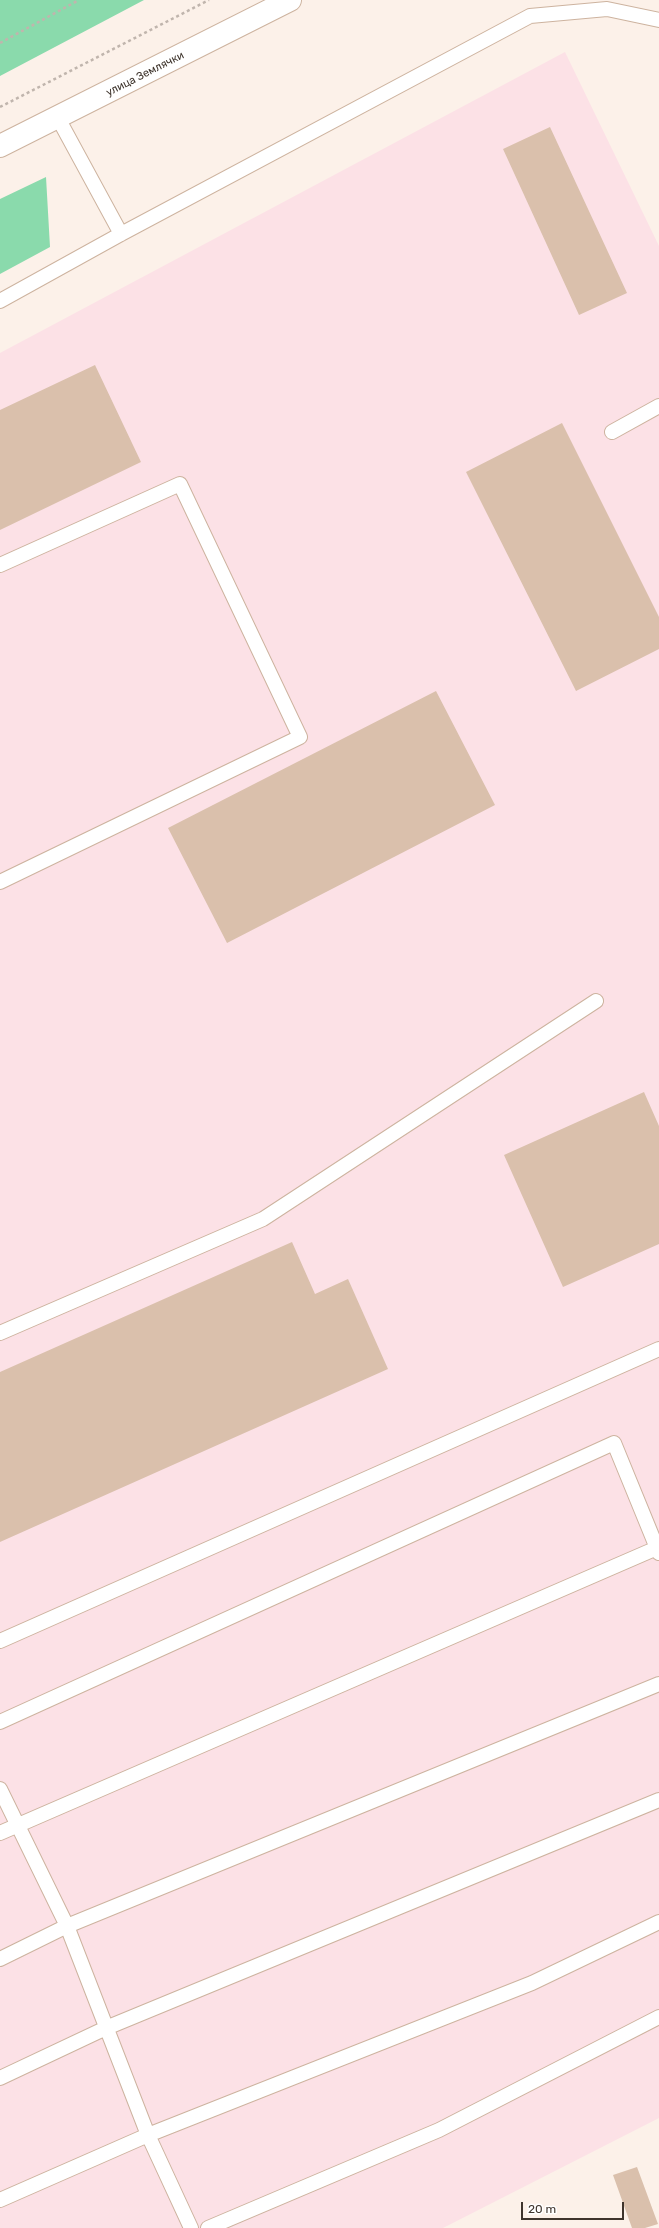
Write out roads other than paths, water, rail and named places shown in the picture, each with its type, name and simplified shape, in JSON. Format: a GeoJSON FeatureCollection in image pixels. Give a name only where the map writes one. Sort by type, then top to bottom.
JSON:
{"type":"FeatureCollection","features":[{"type":"Feature","properties":{"kind":"street","name":"улица Землячки"},"geometry":{"type":"LineString","coordinates":[[0,146],[290,0]]}},
{"type":"Feature","properties":{"kind":"lane"},"geometry":{"type":"LineString","coordinates":[[0,301],[121,234],[530,16],[607,9],[659,20]]}},
{"type":"Feature","properties":{"kind":"lane"},"geometry":{"type":"LineString","coordinates":[[58,118],[121,234]]}},
{"type":"Feature","properties":{"kind":"lane"},"geometry":{"type":"LineString","coordinates":[[612,432],[659,406]]}},
{"type":"Feature","properties":{"kind":"lane"},"geometry":{"type":"LineString","coordinates":[[0,565],[180,484],[300,737],[0,882]]}},
{"type":"Feature","properties":{"kind":"lane"},"geometry":{"type":"LineString","coordinates":[[0,1333],[264,1219],[596,1002]]}},
{"type":"Feature","properties":{"kind":"lane"},"geometry":{"type":"LineString","coordinates":[[0,1641],[659,1349]]}},
{"type":"Feature","properties":{"kind":"lane"},"geometry":{"type":"LineString","coordinates":[[0,1722],[614,1443],[658,1551],[0,1833]]}},
{"type":"Feature","properties":{"kind":"lane"},"geometry":{"type":"LineString","coordinates":[[0,1959],[67,1926],[659,1684]]}},
{"type":"Feature","properties":{"kind":"lane"},"geometry":{"type":"LineString","coordinates":[[0,1788],[67,1926],[148,2135],[191,2228]]}},
{"type":"Feature","properties":{"kind":"lane"},"geometry":{"type":"LineString","coordinates":[[0,2078],[106,2028],[659,1800]]}},
{"type":"Feature","properties":{"kind":"lane"},"geometry":{"type":"LineString","coordinates":[[0,2200],[148,2135],[532,1983],[659,1922]]}},
{"type":"Feature","properties":{"kind":"lane"},"geometry":{"type":"LineString","coordinates":[[208,2228],[439,2130],[659,2017]]}}]}
